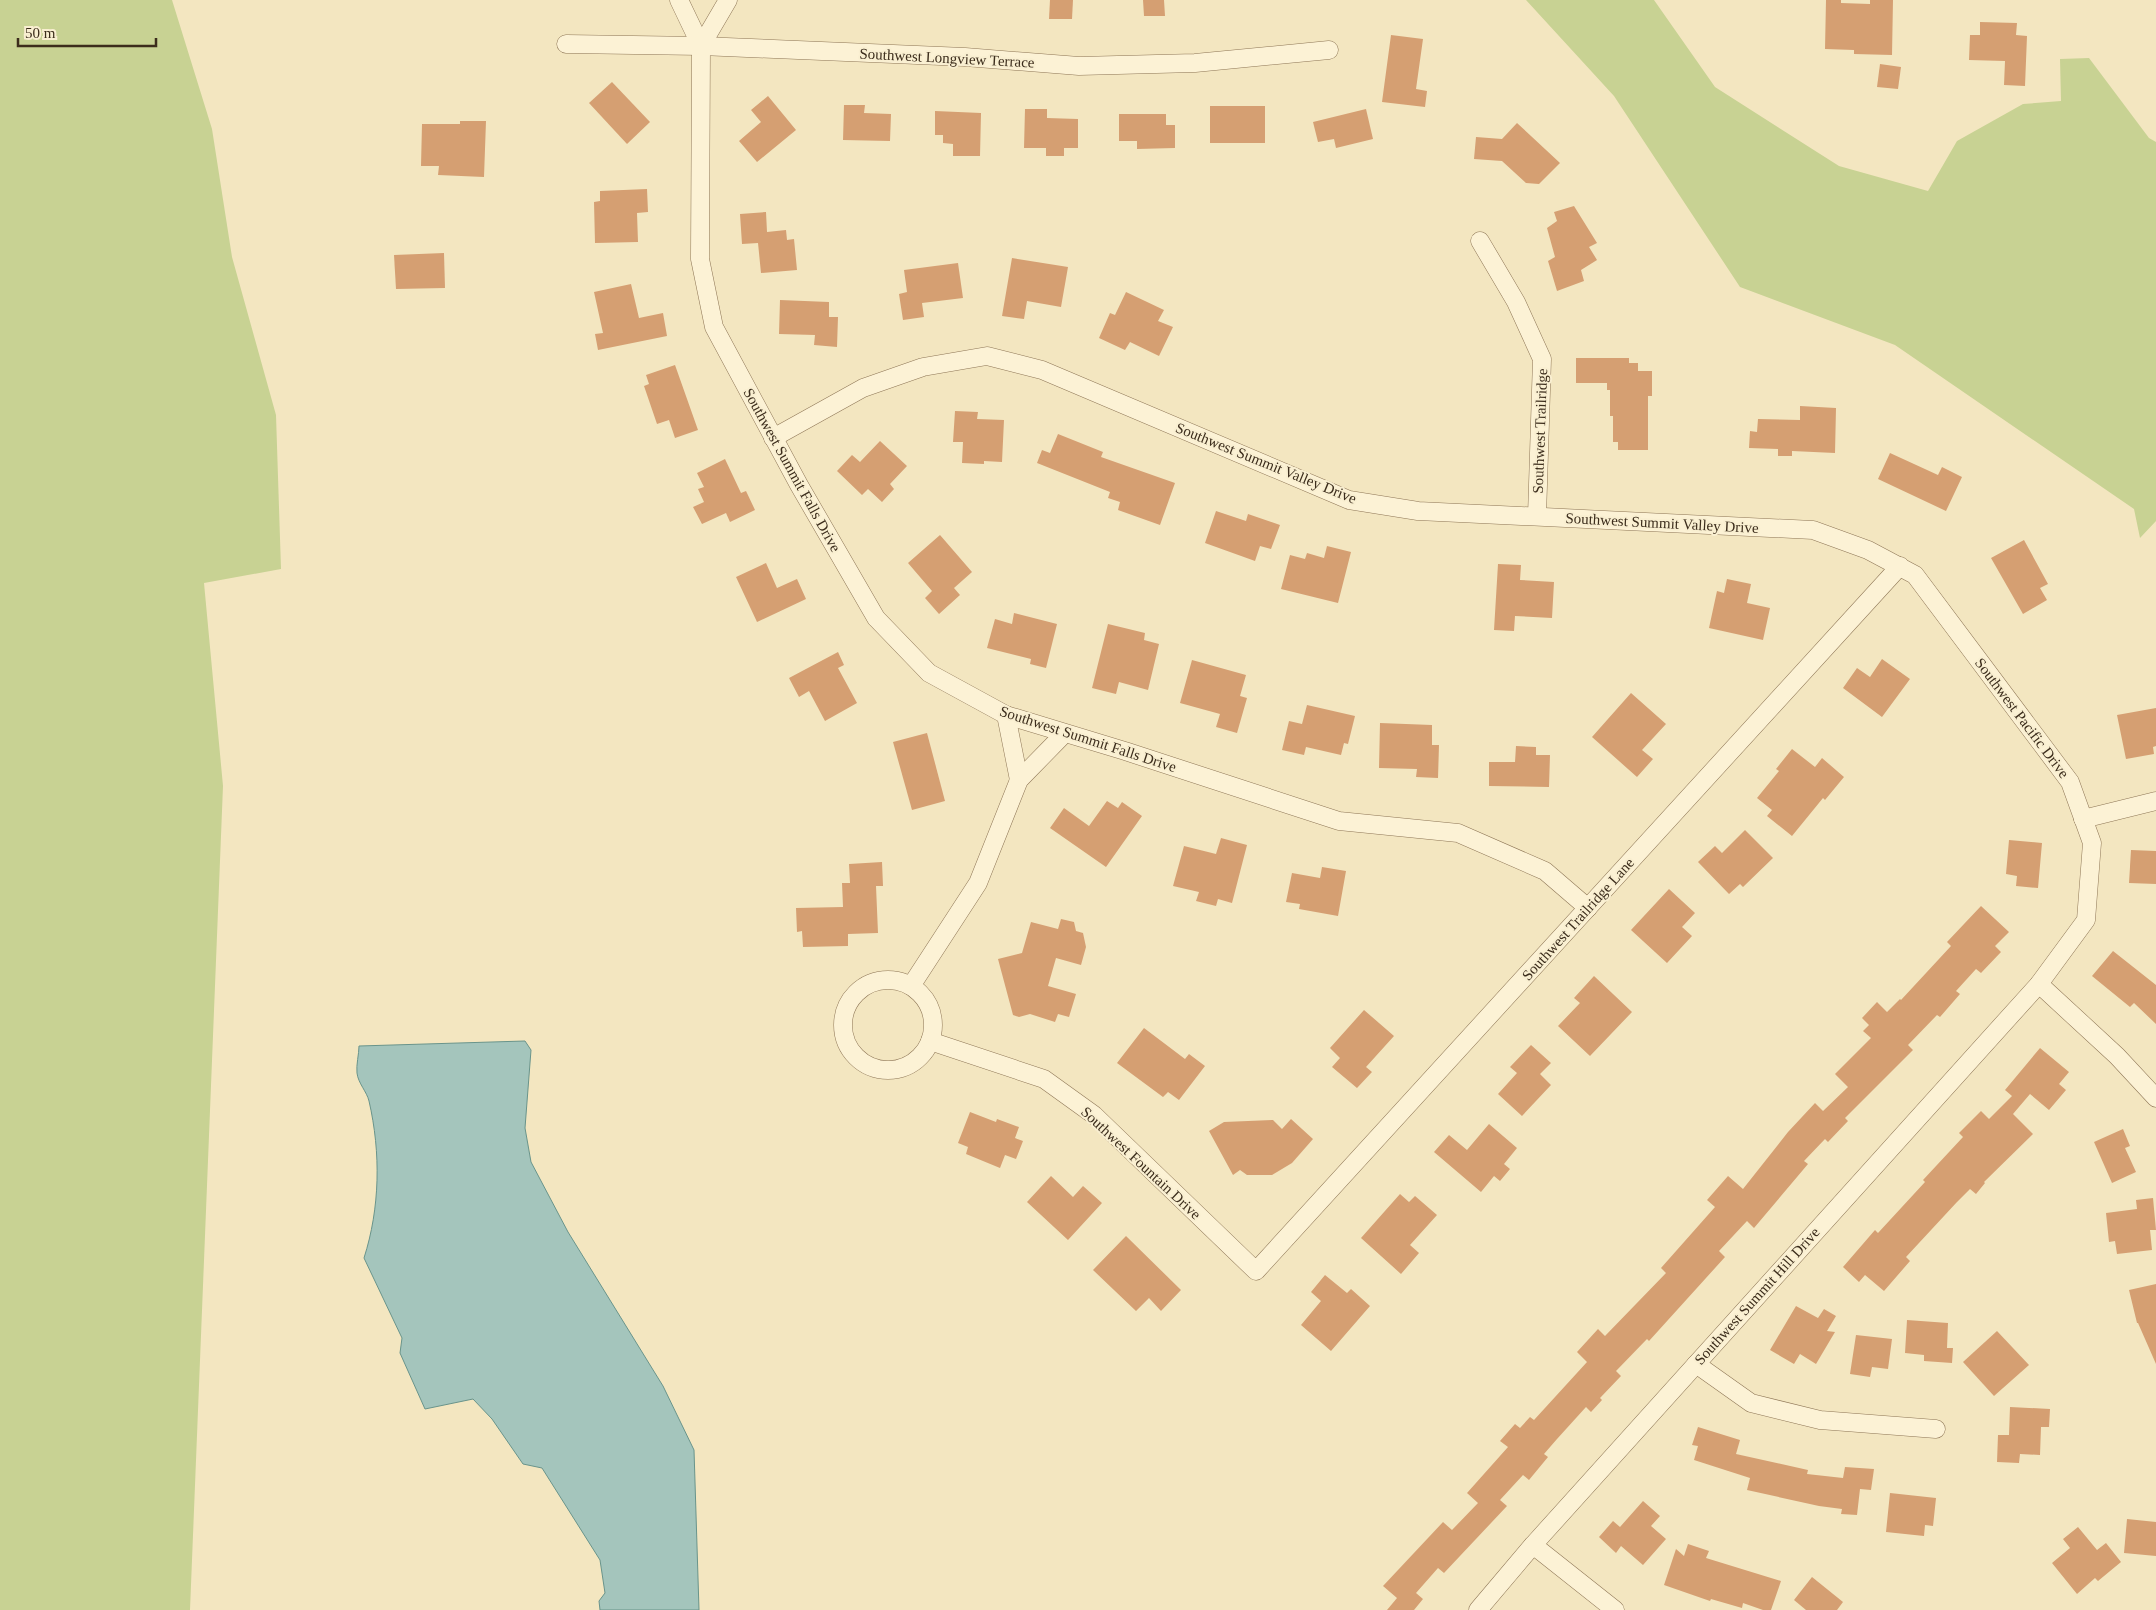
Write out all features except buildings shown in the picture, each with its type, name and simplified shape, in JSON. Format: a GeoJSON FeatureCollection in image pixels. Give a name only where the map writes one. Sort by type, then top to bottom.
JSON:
{"type":"FeatureCollection","features":[{"type":"Feature","properties":{"kind":"street","name":"Southwest Summit Falls Drive"},"geometry":{"type":"LineString","coordinates":[[679,0],[701,46],[700,259],[714,328],[773,438],[876,618],[929,673],[1006,715],[1125,751],[1339,821],[1458,833],[1545,871],[1588,908]]}},
{"type":"Feature","properties":{"kind":"street"},"geometry":{"type":"LineString","coordinates":[[701,46],[728,0]]}},
{"type":"Feature","properties":{"kind":"street","name":"Southwest Longview Terrace"},"geometry":{"type":"LineString","coordinates":[[566,44],[701,46],[965,57],[1078,66],[1194,63],[1329,50]]}},
{"type":"Feature","properties":{"kind":"street","name":"Southwest Trailridge"},"geometry":{"type":"LineString","coordinates":[[1480,241],[1516,302],[1542,359],[1536,516]]}},
{"type":"Feature","properties":{"kind":"street","name":"Southwest Summit Valley Drive"},"geometry":{"type":"LineString","coordinates":[[773,438],[863,388],[924,366],[987,356],[1042,370],[1349,500],[1418,511],[1813,530],[1868,550],[1900,566]]}},
{"type":"Feature","properties":{"kind":"street","name":"Southwest Pacific Drive"},"geometry":{"type":"LineString","coordinates":[[1900,566],[1915,575],[2070,782],[2092,843],[2086,920],[2039,984]]}},
{"type":"Feature","properties":{"kind":"street","name":"Southwest Trailridge Lane"},"geometry":{"type":"LineString","coordinates":[[1256,1271],[1900,566]]}},
{"type":"Feature","properties":{"kind":"street"},"geometry":{"type":"LineString","coordinates":[[1006,715],[1019,780]]}},
{"type":"Feature","properties":{"kind":"street"},"geometry":{"type":"LineString","coordinates":[[911,986],[978,883],[1019,780],[1064,734]]}},
{"type":"Feature","properties":{"kind":"street"},"geometry":{"type":"LineString","coordinates":[[2083,819],[2156,801]]}},
{"type":"Feature","properties":{"kind":"street"},"geometry":{"type":"LineString","coordinates":[[882,980],[897,981],[911,986],[919,993],[930,1011],[933,1021],[930,1041],[922,1054],[912,1064],[898,1069],[883,1071],[869,1067],[856,1058],[848,1047],[842,1033],[842,1018],[847,1004],[862,988],[882,980]]}},
{"type":"Feature","properties":{"kind":"street"},"geometry":{"type":"LineString","coordinates":[[2039,984],[2116,1056],[2156,1098]]}},
{"type":"Feature","properties":{"kind":"street","name":"Southwest Summit Hill Drive"},"geometry":{"type":"LineString","coordinates":[[1478,1610],[1533,1545],[2039,984]]}},
{"type":"Feature","properties":{"kind":"street","name":"Southwest Fountain Drive"},"geometry":{"type":"LineString","coordinates":[[930,1041],[1044,1080],[1094,1115],[1256,1271]]}},
{"type":"Feature","properties":{"kind":"street"},"geometry":{"type":"LineString","coordinates":[[1696,1364],[1751,1404],[1820,1420],[1936,1429]]}},
{"type":"Feature","properties":{"kind":"street"},"geometry":{"type":"LineString","coordinates":[[1533,1545],[1615,1610]]}},
{"type":"Feature","properties":{"kind":"green space"},"geometry":{"type":"Polygon","coordinates":[[[0,0],[172,0],[212,129],[232,257],[276,415],[281,569],[204,583],[223,786],[190,1610],[0,1610],[0,0]]]}},
{"type":"Feature","properties":{"kind":"green space"},"geometry":{"type":"Polygon","coordinates":[[[1526,0],[1654,0],[1715,87],[1839,166],[1928,191],[1957,141],[2023,104],[2061,101],[2060,59],[2089,58],[2149,138],[2156,142],[2156,521],[2140,538],[2134,509],[1895,345],[1740,287],[1614,96],[1526,0]]]}},
{"type":"Feature","properties":{"kind":"water"},"geometry":{"type":"Polygon","coordinates":[[[525,1041],[531,1050],[525,1128],[531,1162],[568,1232],[663,1386],[694,1450],[699,1610],[600,1610],[599,1601],[605,1593],[600,1560],[542,1468],[523,1464],[492,1419],[473,1399],[425,1409],[400,1353],[402,1338],[364,1258],[376,1200],[377,1160],[376,1140],[369,1101],[357,1073],[359,1046],[525,1041]]]}}]}
